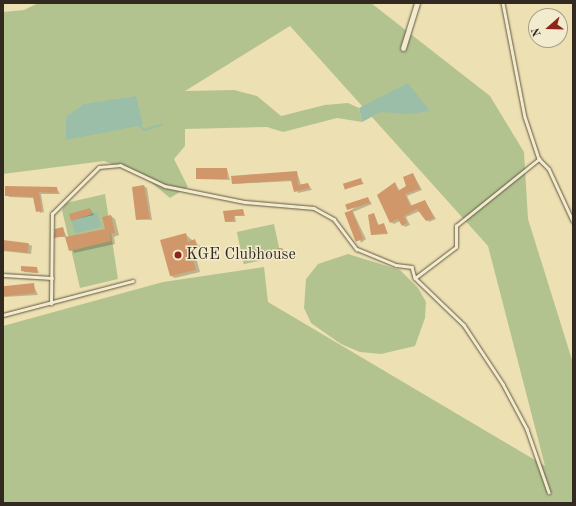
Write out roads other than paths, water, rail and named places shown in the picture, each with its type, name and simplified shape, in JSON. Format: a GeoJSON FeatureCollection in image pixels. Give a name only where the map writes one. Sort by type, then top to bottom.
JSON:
{"type":"FeatureCollection","features":[{"type":"Feature","properties":{"kind":"street"},"geometry":{"type":"LineString","coordinates":[[403,48],[417,3]]}},
{"type":"Feature","properties":{"kind":"lane"},"geometry":{"type":"LineString","coordinates":[[502,3],[525,117],[539,159],[549,169],[573,221]]}},
{"type":"Feature","properties":{"kind":"lane"},"geometry":{"type":"LineString","coordinates":[[415,278],[456,247],[456,226],[539,159]]}},
{"type":"Feature","properties":{"kind":"lane"},"geometry":{"type":"LineString","coordinates":[[51,304],[52,214],[88,175],[109,164],[120,164],[179,190],[244,202],[320,210],[342,227],[356,249],[396,265],[412,267],[415,278],[464,325],[481,346],[526,429],[549,492]]}},
{"type":"Feature","properties":{"kind":"lane"},"geometry":{"type":"LineString","coordinates":[[3,275],[52,278]]}},
{"type":"Feature","properties":{"kind":"lane"},"geometry":{"type":"LineString","coordinates":[[3,316],[133,282]]}},
{"type":"Feature","properties":{"kind":"waterway"},"geometry":{"type":"LineString","coordinates":[[139,126],[144,130],[161,125]]}},
{"type":"Feature","properties":{"kind":"place","name":"KGE Clubhouse"},"geometry":{"type":"Point","coordinates":[178,255]}}]}
